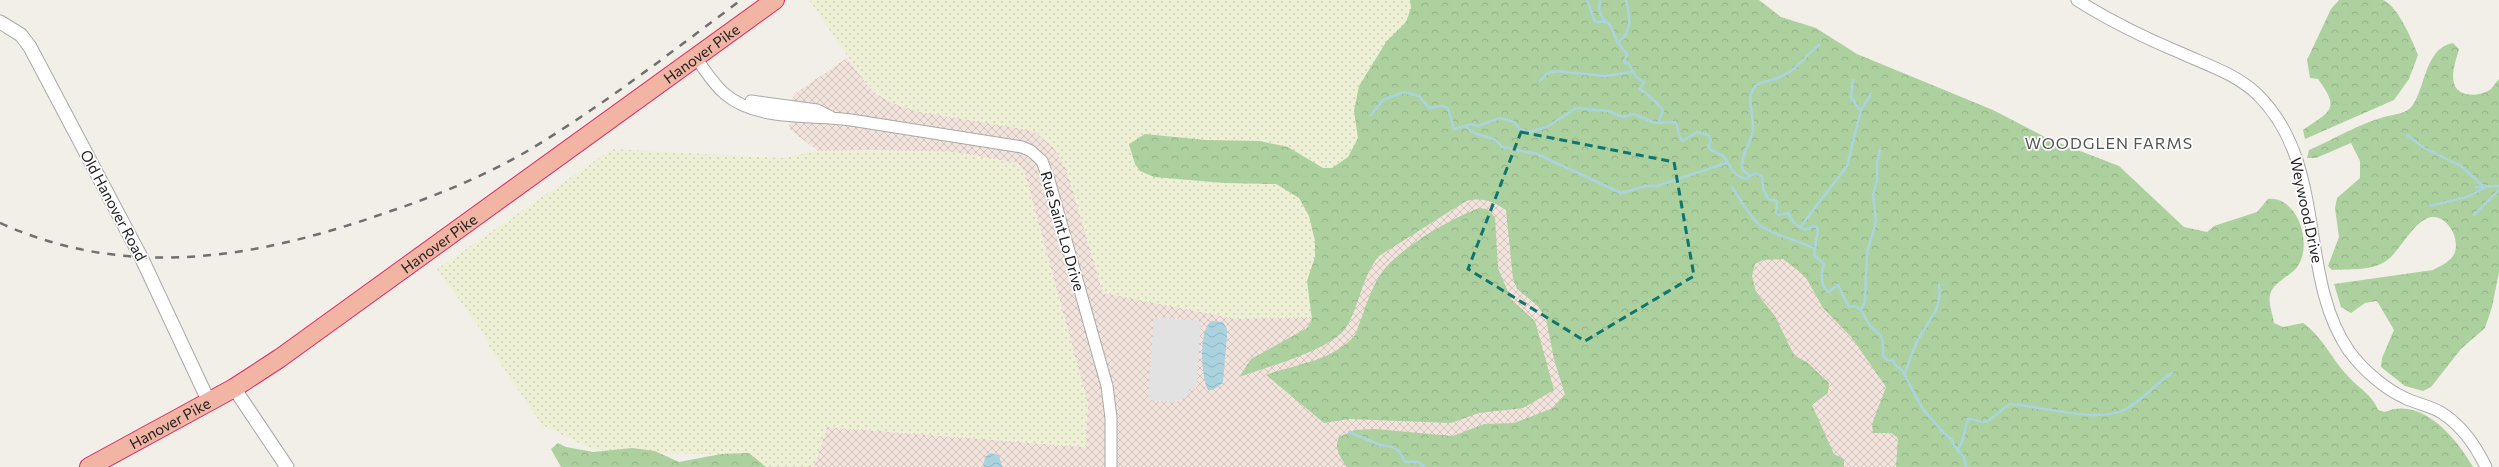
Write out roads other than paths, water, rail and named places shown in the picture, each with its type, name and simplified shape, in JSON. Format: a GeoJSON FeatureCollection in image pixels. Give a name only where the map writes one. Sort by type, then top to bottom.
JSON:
{"type":"FeatureCollection","features":[{"type":"Feature","properties":{"kind":"highway","name":"Hanover Pike"},"geometry":{"type":"LineString","coordinates":[[89,467],[234,388],[333,321],[775,0]]}},
{"type":"Feature","properties":{"kind":"street","name":"Weywood Drive"},"geometry":{"type":"LineString","coordinates":[[2077,0],[2114,22],[2230,75],[2256,93],[2265,103],[2283,127],[2294,151],[2327,303],[2342,341],[2364,368],[2392,390],[2441,412],[2452,420],[2470,438],[2486,467]]}},
{"type":"Feature","properties":{"kind":"street","name":"Old Hanover Road"},"geometry":{"type":"LineString","coordinates":[[0,22],[21,35],[30,47],[142,259],[209,402]]}},
{"type":"Feature","properties":{"kind":"street","name":"Rue Saint Lo Drive"},"geometry":{"type":"LineString","coordinates":[[696,58],[715,85],[726,95],[758,110],[803,118],[832,117],[995,141],[1027,149],[1042,161],[1107,386],[1111,418],[1111,467]]}},
{"type":"Feature","properties":{"kind":"street"},"geometry":{"type":"LineString","coordinates":[[234,388],[287,467]]}},
{"type":"Feature","properties":{"kind":"water"},"geometry":{"type":"Polygon","coordinates":[[[1212,321],[1223,322],[1227,329],[1227,336],[1223,383],[1213,390],[1208,390],[1202,365],[1202,354],[1204,333],[1212,321]]]}},
{"type":"Feature","properties":{"kind":"water"},"geometry":{"type":"Polygon","coordinates":[[[990,453],[999,455],[1002,467],[983,467],[985,457],[990,453]]]}},
{"type":"Feature","properties":{"kind":"waterway"},"geometry":{"type":"LineString","coordinates":[[1587,0],[1595,22],[1606,22]]}},
{"type":"Feature","properties":{"kind":"waterway"},"geometry":{"type":"LineString","coordinates":[[1600,0],[1599,8],[1602,18],[1610,25],[1618,43],[1627,54],[1624,62],[1629,64],[1636,77],[1644,82],[1640,89],[1663,110],[1659,121]]}},
{"type":"Feature","properties":{"kind":"waterway"},"geometry":{"type":"LineString","coordinates":[[1618,43],[1626,34],[1628,29],[1629,12],[1626,0]]}},
{"type":"Feature","properties":{"kind":"waterway"},"geometry":{"type":"LineString","coordinates":[[1750,176],[1742,169],[1742,164],[1753,129],[1750,104],[1753,89],[1762,82],[1774,80],[1784,75],[1800,63],[1819,45]]}},
{"type":"Feature","properties":{"kind":"waterway"},"geometry":{"type":"LineString","coordinates":[[1540,81],[1546,74],[1556,71],[1605,76],[1632,72]]}},
{"type":"Feature","properties":{"kind":"waterway"},"geometry":{"type":"LineString","coordinates":[[1853,80],[1851,97],[1860,110]]}},
{"type":"Feature","properties":{"kind":"waterway"},"geometry":{"type":"LineString","coordinates":[[1371,115],[1383,100],[1404,92],[1419,96],[1429,108],[1442,106],[1448,108],[1454,129],[1472,124],[1478,126],[1500,118],[1514,122],[1520,129],[1529,132],[1547,127],[1576,108],[1608,111],[1623,117],[1634,114],[1655,123],[1676,122],[1680,138],[1683,141],[1697,132],[1708,135],[1711,140],[1708,148],[1723,156],[1737,175],[1746,179],[1756,173],[1762,177],[1763,188],[1768,199],[1777,201],[1776,213],[1779,215],[1788,213],[1794,223],[1805,230],[1813,226],[1817,227],[1818,232],[1814,255],[1824,264],[1822,271],[1822,282],[1825,289],[1828,292],[1838,285],[1849,307],[1855,306],[1861,310],[1870,326],[1881,336],[1883,342],[1883,356],[1887,360],[1893,360],[1896,366],[1902,370],[1922,408],[1952,440],[1954,446],[1964,457],[1966,467]]}},
{"type":"Feature","properties":{"kind":"waterway"},"geometry":{"type":"LineString","coordinates":[[1801,226],[1847,166],[1861,110],[1871,94]]}},
{"type":"Feature","properties":{"kind":"waterway"},"geometry":{"type":"LineString","coordinates":[[1466,127],[1474,133],[1496,140],[1502,147],[1537,154],[1621,193],[1646,186],[1657,186],[1726,163]]}},
{"type":"Feature","properties":{"kind":"waterway"},"geometry":{"type":"LineString","coordinates":[[2407,135],[2424,148],[2461,166],[2483,186]]}},
{"type":"Feature","properties":{"kind":"waterway"},"geometry":{"type":"LineString","coordinates":[[1861,310],[1865,302],[1867,253],[1876,221],[1873,195],[1877,180],[1877,162],[1880,150]]}},
{"type":"Feature","properties":{"kind":"waterway"},"geometry":{"type":"LineString","coordinates":[[2430,206],[2467,197],[2488,186]]}},
{"type":"Feature","properties":{"kind":"waterway"},"geometry":{"type":"LineString","coordinates":[[2476,187],[2499,186]]}},
{"type":"Feature","properties":{"kind":"waterway"},"geometry":{"type":"LineString","coordinates":[[1732,187],[1749,213],[1761,226],[1774,233],[1815,249]]}},
{"type":"Feature","properties":{"kind":"waterway"},"geometry":{"type":"LineString","coordinates":[[2474,215],[2499,190]]}},
{"type":"Feature","properties":{"kind":"waterway"},"geometry":{"type":"LineString","coordinates":[[1905,373],[1917,342],[1937,307],[1940,293],[1939,285]]}},
{"type":"Feature","properties":{"kind":"waterway"},"geometry":{"type":"LineString","coordinates":[[1957,450],[1962,442],[1968,419],[1987,422],[2010,404],[2085,415],[2114,413],[2126,409],[2132,405],[2172,373]]}},
{"type":"Feature","properties":{"kind":"waterway"},"geometry":{"type":"LineString","coordinates":[[1349,432],[1380,445],[1392,447],[1399,451],[1405,462],[1418,462],[1425,467]]}},
{"type":"Feature","properties":{"kind":"railway"},"geometry":{"type":"LineString","coordinates":[[0,223],[48,241],[97,252],[145,257],[193,257],[241,251],[289,242],[337,229],[438,194],[490,171],[524,153],[580,118],[607,99],[741,0]]}},
{"type":"Feature","properties":{"kind":"district","name":"WOODGLEN FARMS"},"geometry":{"type":"Point","coordinates":[2109,142]}}]}
